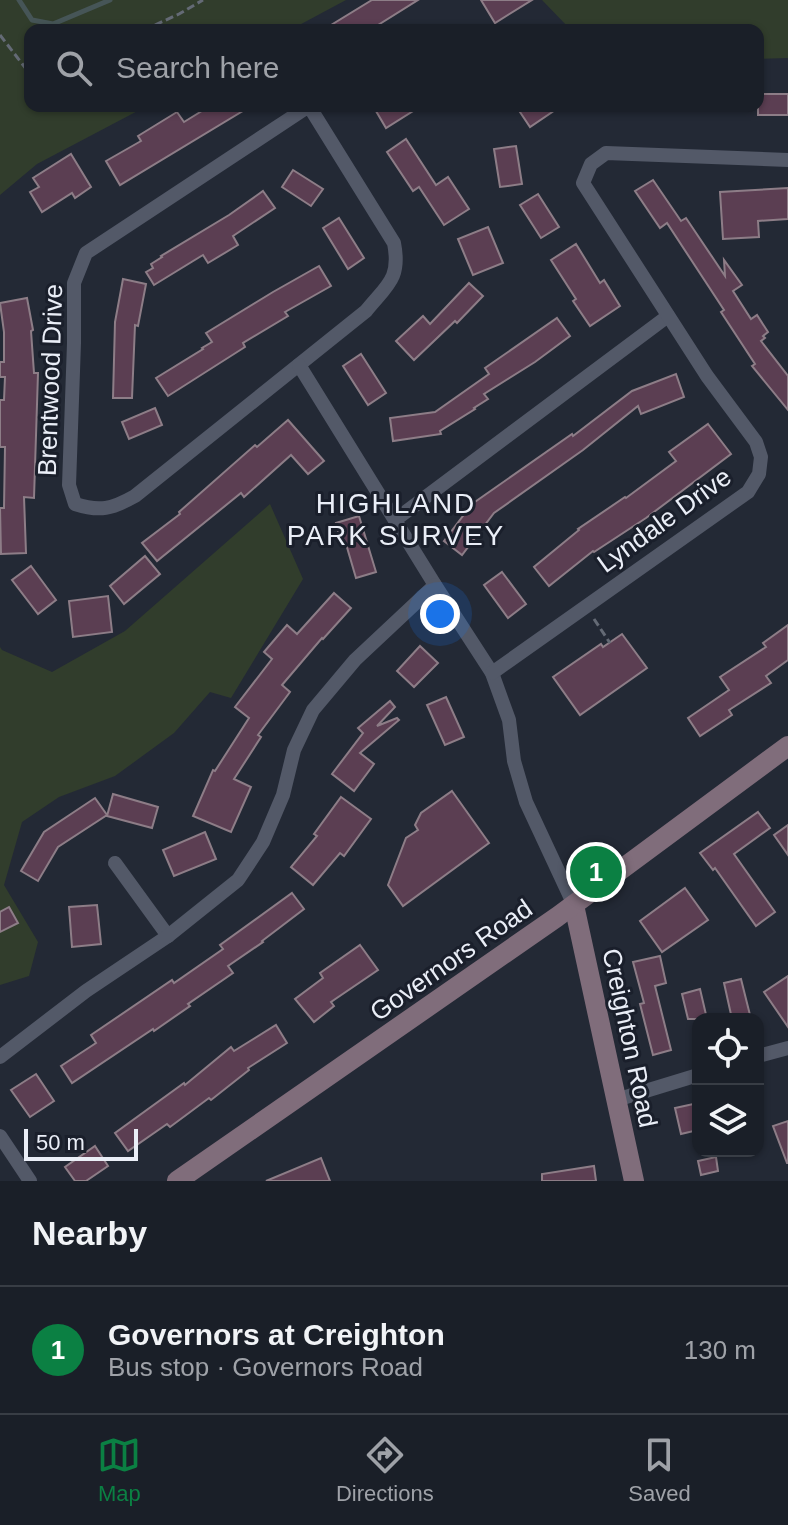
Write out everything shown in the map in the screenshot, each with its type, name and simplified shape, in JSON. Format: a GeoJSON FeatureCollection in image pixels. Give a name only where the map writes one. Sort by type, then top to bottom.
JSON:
{"type":"FeatureCollection","features":[{"type":"Feature","properties":{"kind":"main road","name":"Governors Road"},"geometry":{"type":"LineString","coordinates":[[177,1181],[574,905],[788,746]]}},
{"type":"Feature","properties":{"kind":"main road","name":"Creighton Road"},"geometry":{"type":"LineString","coordinates":[[574,905],[634,1181]]}},
{"type":"Feature","properties":{"kind":"street","name":"Brentwood Drive"},"geometry":{"type":"LineString","coordinates":[[299,365],[135,496],[115,507],[92,509],[75,504],[69,485],[74,283],[86,253],[300,112]]}},
{"type":"Feature","properties":{"kind":"street"},"geometry":{"type":"LineString","coordinates":[[313,112],[394,243],[398,261],[394,278],[366,311],[299,365],[492,673],[509,720],[514,761],[526,802],[574,905]]}},
{"type":"Feature","properties":{"kind":"street","name":"Lyndale Drive"},"geometry":{"type":"LineString","coordinates":[[492,673],[748,492],[759,474],[761,457],[756,442],[707,376],[583,183],[591,164],[606,153],[788,160]]}},
{"type":"Feature","properties":{"kind":"street"},"geometry":{"type":"LineString","coordinates":[[395,520],[668,316]]}},
{"type":"Feature","properties":{"kind":"street"},"geometry":{"type":"LineString","coordinates":[[0,1057],[86,991],[168,936],[238,880],[263,842],[283,795],[294,750],[313,710],[355,660],[435,585]]}},
{"type":"Feature","properties":{"kind":"street"},"geometry":{"type":"LineString","coordinates":[[115,863],[168,936]]}},
{"type":"Feature","properties":{"kind":"street"},"geometry":{"type":"LineString","coordinates":[[764,1054],[788,1048]]}},
{"type":"Feature","properties":{"kind":"street"},"geometry":{"type":"LineString","coordinates":[[616,1100],[692,1077]]}},
{"type":"Feature","properties":{"kind":"street"},"geometry":{"type":"LineString","coordinates":[[0,1136],[30,1181]]}},
{"type":"Feature","properties":{"kind":"path"},"geometry":{"type":"LineString","coordinates":[[157,24],[203,0]]}},
{"type":"Feature","properties":{"kind":"path"},"geometry":{"type":"LineString","coordinates":[[0,35],[24,66]]}},
{"type":"Feature","properties":{"kind":"path"},"geometry":{"type":"LineString","coordinates":[[586,607],[610,643]]}},
{"type":"Feature","properties":{"kind":"green space"},"geometry":{"type":"Polygon","coordinates":[[[0,0],[346,0],[301,24],[24,24],[24,112],[136,112],[37,164],[0,195],[0,0]]]}},
{"type":"Feature","properties":{"kind":"green space"},"geometry":{"type":"Polygon","coordinates":[[[542,0],[788,0],[788,58],[764,59],[764,24],[565,24],[542,0]]]}},
{"type":"Feature","properties":{"kind":"green space"},"geometry":{"type":"Polygon","coordinates":[[[270,504],[303,579],[231,698],[210,692],[174,733],[115,776],[59,797],[22,822],[4,885],[38,942],[29,976],[0,985],[0,647],[52,672],[125,631],[270,504]]]}},
{"type":"Feature","properties":{"kind":"building"},"geometry":{"type":"Polygon","coordinates":[[[372,0],[418,0],[380,24],[333,24],[372,0]]]}},
{"type":"Feature","properties":{"kind":"building"},"geometry":{"type":"Polygon","coordinates":[[[481,0],[532,0],[495,23],[481,0]]]}},
{"type":"Feature","properties":{"kind":"building"},"geometry":{"type":"Polygon","coordinates":[[[764,94],[788,94],[788,115],[758,115],[758,112],[764,112],[764,94]]]}},
{"type":"Feature","properties":{"kind":"building"},"geometry":{"type":"Polygon","coordinates":[[[177,112],[184,122],[200,112],[241,112],[120,185],[106,161],[141,141],[138,136],[177,112]]]}},
{"type":"Feature","properties":{"kind":"building"},"geometry":{"type":"Polygon","coordinates":[[[377,112],[411,112],[386,128],[377,112]]]}},
{"type":"Feature","properties":{"kind":"building"},"geometry":{"type":"Polygon","coordinates":[[[520,112],[552,112],[530,127],[520,112]]]}},
{"type":"Feature","properties":{"kind":"building"},"geometry":{"type":"Polygon","coordinates":[[[406,139],[436,185],[448,177],[469,209],[444,225],[419,187],[413,191],[387,152],[406,139]]]}},
{"type":"Feature","properties":{"kind":"building"},"geometry":{"type":"Polygon","coordinates":[[[516,146],[522,184],[500,187],[494,149],[516,146]]]}},
{"type":"Feature","properties":{"kind":"building"},"geometry":{"type":"Polygon","coordinates":[[[71,154],[91,187],[75,198],[72,193],[42,212],[30,192],[39,187],[33,178],[71,154]]]}},
{"type":"Feature","properties":{"kind":"building"},"geometry":{"type":"Polygon","coordinates":[[[293,170],[323,189],[311,206],[282,187],[293,170]]]}},
{"type":"Feature","properties":{"kind":"building"},"geometry":{"type":"Polygon","coordinates":[[[653,180],[681,221],[686,218],[725,276],[724,260],[742,285],[733,291],[751,319],[757,315],[768,332],[761,341],[788,376],[788,410],[752,366],[755,364],[721,312],[724,310],[667,223],[660,228],[635,191],[653,180]]]}},
{"type":"Feature","properties":{"kind":"building"},"geometry":{"type":"Polygon","coordinates":[[[788,188],[788,219],[758,221],[759,237],[723,239],[720,192],[788,188]]]}},
{"type":"Feature","properties":{"kind":"building"},"geometry":{"type":"Polygon","coordinates":[[[263,191],[275,208],[233,236],[238,245],[208,263],[203,255],[154,285],[146,272],[153,268],[151,264],[263,191]]]}},
{"type":"Feature","properties":{"kind":"building"},"geometry":{"type":"Polygon","coordinates":[[[538,194],[559,227],[541,238],[520,205],[538,194]]]}},
{"type":"Feature","properties":{"kind":"building"},"geometry":{"type":"Polygon","coordinates":[[[339,218],[364,258],[348,269],[323,228],[339,218]]]}},
{"type":"Feature","properties":{"kind":"building"},"geometry":{"type":"Polygon","coordinates":[[[488,227],[503,263],[473,275],[458,239],[488,227]]]}},
{"type":"Feature","properties":{"kind":"building"},"geometry":{"type":"Polygon","coordinates":[[[576,244],[600,283],[604,280],[620,306],[590,326],[551,260],[576,244]]]}},
{"type":"Feature","properties":{"kind":"building"},"geometry":{"type":"Polygon","coordinates":[[[319,266],[331,286],[285,312],[288,316],[243,343],[245,347],[168,396],[156,378],[212,342],[206,333],[319,266]]]}},
{"type":"Feature","properties":{"kind":"building"},"geometry":{"type":"Polygon","coordinates":[[[123,279],[146,284],[138,326],[135,325],[132,398],[113,398],[115,322],[123,279]]]}},
{"type":"Feature","properties":{"kind":"building"},"geometry":{"type":"Polygon","coordinates":[[[469,283],[483,296],[414,360],[396,341],[423,316],[430,324],[469,283]]]}},
{"type":"Feature","properties":{"kind":"building"},"geometry":{"type":"Polygon","coordinates":[[[27,298],[33,330],[34,373],[38,373],[34,498],[24,497],[26,553],[1,554],[0,508],[4,508],[5,447],[0,447],[0,400],[4,400],[5,377],[0,377],[0,362],[4,362],[4,332],[0,303],[27,298]]]}},
{"type":"Feature","properties":{"kind":"building"},"geometry":{"type":"Polygon","coordinates":[[[557,318],[570,336],[484,394],[488,399],[475,409],[440,431],[441,434],[393,441],[390,418],[435,412],[489,374],[485,368],[557,318]]]}},
{"type":"Feature","properties":{"kind":"building"},"geometry":{"type":"Polygon","coordinates":[[[361,354],[386,393],[368,405],[343,366],[361,354]]]}},
{"type":"Feature","properties":{"kind":"building"},"geometry":{"type":"Polygon","coordinates":[[[676,374],[684,397],[641,414],[638,406],[583,450],[494,513],[462,555],[444,541],[472,504],[573,436],[632,391],[676,374]]]}},
{"type":"Feature","properties":{"kind":"building"},"geometry":{"type":"Polygon","coordinates":[[[155,408],[162,425],[129,439],[122,422],[155,408]]]}},
{"type":"Feature","properties":{"kind":"building"},"geometry":{"type":"Polygon","coordinates":[[[288,420],[324,461],[308,474],[291,455],[244,497],[241,493],[157,561],[142,543],[288,420]]]}},
{"type":"Feature","properties":{"kind":"building"},"geometry":{"type":"Polygon","coordinates":[[[708,424],[731,454],[646,518],[593,551],[549,586],[534,567],[578,529],[676,461],[669,452],[708,424]]]}},
{"type":"Feature","properties":{"kind":"building"},"geometry":{"type":"Polygon","coordinates":[[[359,516],[376,572],[356,578],[336,523],[359,516]]]}},
{"type":"Feature","properties":{"kind":"building"},"geometry":{"type":"Polygon","coordinates":[[[145,556],[160,574],[124,604],[110,586],[145,556]]]}},
{"type":"Feature","properties":{"kind":"building"},"geometry":{"type":"Polygon","coordinates":[[[31,566],[56,600],[38,614],[12,580],[31,566]]]}},
{"type":"Feature","properties":{"kind":"building"},"geometry":{"type":"Polygon","coordinates":[[[502,572],[526,604],[508,618],[484,585],[502,572]]]}},
{"type":"Feature","properties":{"kind":"building"},"geometry":{"type":"Polygon","coordinates":[[[334,593],[351,608],[282,685],[290,692],[258,735],[261,737],[234,779],[251,787],[231,832],[193,816],[213,770],[249,718],[235,707],[272,659],[264,652],[287,625],[297,634],[334,593]]]}},
{"type":"Feature","properties":{"kind":"building"},"geometry":{"type":"Polygon","coordinates":[[[108,596],[112,632],[73,637],[69,601],[108,596]]]}},
{"type":"Feature","properties":{"kind":"building"},"geometry":{"type":"Polygon","coordinates":[[[788,625],[788,660],[766,676],[771,683],[729,710],[732,715],[700,736],[688,718],[729,690],[720,677],[766,647],[763,643],[788,625]]]}},
{"type":"Feature","properties":{"kind":"building"},"geometry":{"type":"Polygon","coordinates":[[[622,634],[647,668],[580,715],[553,677],[601,644],[603,647],[622,634]]]}},
{"type":"Feature","properties":{"kind":"building"},"geometry":{"type":"Polygon","coordinates":[[[420,646],[438,663],[414,687],[397,671],[420,646]]]}},
{"type":"Feature","properties":{"kind":"building"},"geometry":{"type":"Polygon","coordinates":[[[446,697],[464,737],[445,745],[427,705],[446,697]]]}},
{"type":"Feature","properties":{"kind":"building"},"geometry":{"type":"Polygon","coordinates":[[[390,701],[395,707],[377,726],[397,718],[399,720],[360,753],[374,764],[354,791],[332,774],[363,733],[358,728],[390,701]]]}},
{"type":"Feature","properties":{"kind":"building"},"geometry":{"type":"Polygon","coordinates":[[[452,791],[489,843],[403,906],[388,885],[406,838],[418,830],[415,825],[421,813],[452,791]]]}},
{"type":"Feature","properties":{"kind":"building"},"geometry":{"type":"Polygon","coordinates":[[[113,794],[158,807],[152,828],[107,816],[113,794]]]}},
{"type":"Feature","properties":{"kind":"building"},"geometry":{"type":"Polygon","coordinates":[[[341,797],[371,819],[344,856],[340,853],[313,885],[291,867],[317,836],[314,834],[341,797]]]}},
{"type":"Feature","properties":{"kind":"building"},"geometry":{"type":"Polygon","coordinates":[[[95,798],[107,815],[58,847],[38,881],[21,871],[44,832],[95,798]]]}},
{"type":"Feature","properties":{"kind":"building"},"geometry":{"type":"Polygon","coordinates":[[[758,812],[770,828],[734,854],[775,912],[756,926],[715,868],[713,870],[700,853],[758,812]]]}},
{"type":"Feature","properties":{"kind":"building"},"geometry":{"type":"Polygon","coordinates":[[[788,825],[788,855],[774,835],[788,825]]]}},
{"type":"Feature","properties":{"kind":"building"},"geometry":{"type":"Polygon","coordinates":[[[205,832],[216,859],[174,876],[163,850],[205,832]]]}},
{"type":"Feature","properties":{"kind":"building"},"geometry":{"type":"Polygon","coordinates":[[[685,888],[708,920],[662,952],[640,921],[685,888]]]}},
{"type":"Feature","properties":{"kind":"building"},"geometry":{"type":"Polygon","coordinates":[[[292,893],[304,909],[228,966],[233,973],[154,1031],[72,1083],[61,1066],[96,1043],[91,1035],[223,949],[220,945],[292,893]]]}},
{"type":"Feature","properties":{"kind":"building"},"geometry":{"type":"Polygon","coordinates":[[[97,905],[101,944],[72,947],[69,907],[97,905]]]}},
{"type":"Feature","properties":{"kind":"building"},"geometry":{"type":"Polygon","coordinates":[[[9,907],[18,923],[0,932],[0,912],[9,907]]]}},
{"type":"Feature","properties":{"kind":"building"},"geometry":{"type":"Polygon","coordinates":[[[360,945],[378,970],[331,1002],[334,1006],[314,1022],[295,999],[323,978],[320,973],[360,945]]]}},
{"type":"Feature","properties":{"kind":"building"},"geometry":{"type":"Polygon","coordinates":[[[660,956],[666,983],[655,986],[671,1050],[653,1055],[633,962],[660,956]]]}},
{"type":"Feature","properties":{"kind":"building"},"geometry":{"type":"Polygon","coordinates":[[[788,976],[788,1027],[764,992],[788,976]]]}},
{"type":"Feature","properties":{"kind":"building"},"geometry":{"type":"Polygon","coordinates":[[[741,979],[750,1013],[731,1013],[724,983],[741,979]]]}},
{"type":"Feature","properties":{"kind":"building"},"geometry":{"type":"Polygon","coordinates":[[[700,989],[706,1013],[692,1013],[692,1019],[688,1019],[682,994],[700,989]]]}},
{"type":"Feature","properties":{"kind":"building"},"geometry":{"type":"Polygon","coordinates":[[[276,1025],[287,1043],[248,1068],[211,1100],[209,1098],[170,1127],[167,1124],[128,1151],[115,1133],[185,1085],[231,1047],[234,1051],[276,1025]]]}},
{"type":"Feature","properties":{"kind":"building"},"geometry":{"type":"Polygon","coordinates":[[[36,1074],[54,1101],[30,1117],[11,1090],[36,1074]]]}},
{"type":"Feature","properties":{"kind":"building"},"geometry":{"type":"Polygon","coordinates":[[[692,1104],[692,1131],[681,1134],[675,1108],[692,1104]]]}},
{"type":"Feature","properties":{"kind":"building"},"geometry":{"type":"Polygon","coordinates":[[[788,1121],[788,1163],[787,1163],[773,1126],[788,1121]]]}},
{"type":"Feature","properties":{"kind":"building"},"geometry":{"type":"Polygon","coordinates":[[[95,1146],[108,1166],[86,1181],[75,1181],[65,1167],[95,1146]]]}},
{"type":"Feature","properties":{"kind":"building"},"geometry":{"type":"Polygon","coordinates":[[[716,1157],[718,1171],[701,1175],[698,1161],[716,1157]]]}},
{"type":"Feature","properties":{"kind":"building"},"geometry":{"type":"Polygon","coordinates":[[[321,1158],[330,1181],[266,1181],[321,1158]]]}},
{"type":"Feature","properties":{"kind":"building"},"geometry":{"type":"Polygon","coordinates":[[[594,1166],[596,1181],[542,1181],[542,1174],[594,1166]]]}},
{"type":"Feature","properties":{"kind":"waterway"},"geometry":{"type":"LineString","coordinates":[[19,0],[32,20],[53,24],[110,0]]}},
{"type":"Feature","properties":{"kind":"place","name":"Governors at Creighton"},"geometry":{"type":"Point","coordinates":[596,872]}},
{"type":"Feature","properties":{"kind":"district","name":"HIGHLAND PARK SURVEY"},"geometry":{"type":"Point","coordinates":[396,519]}}]}
